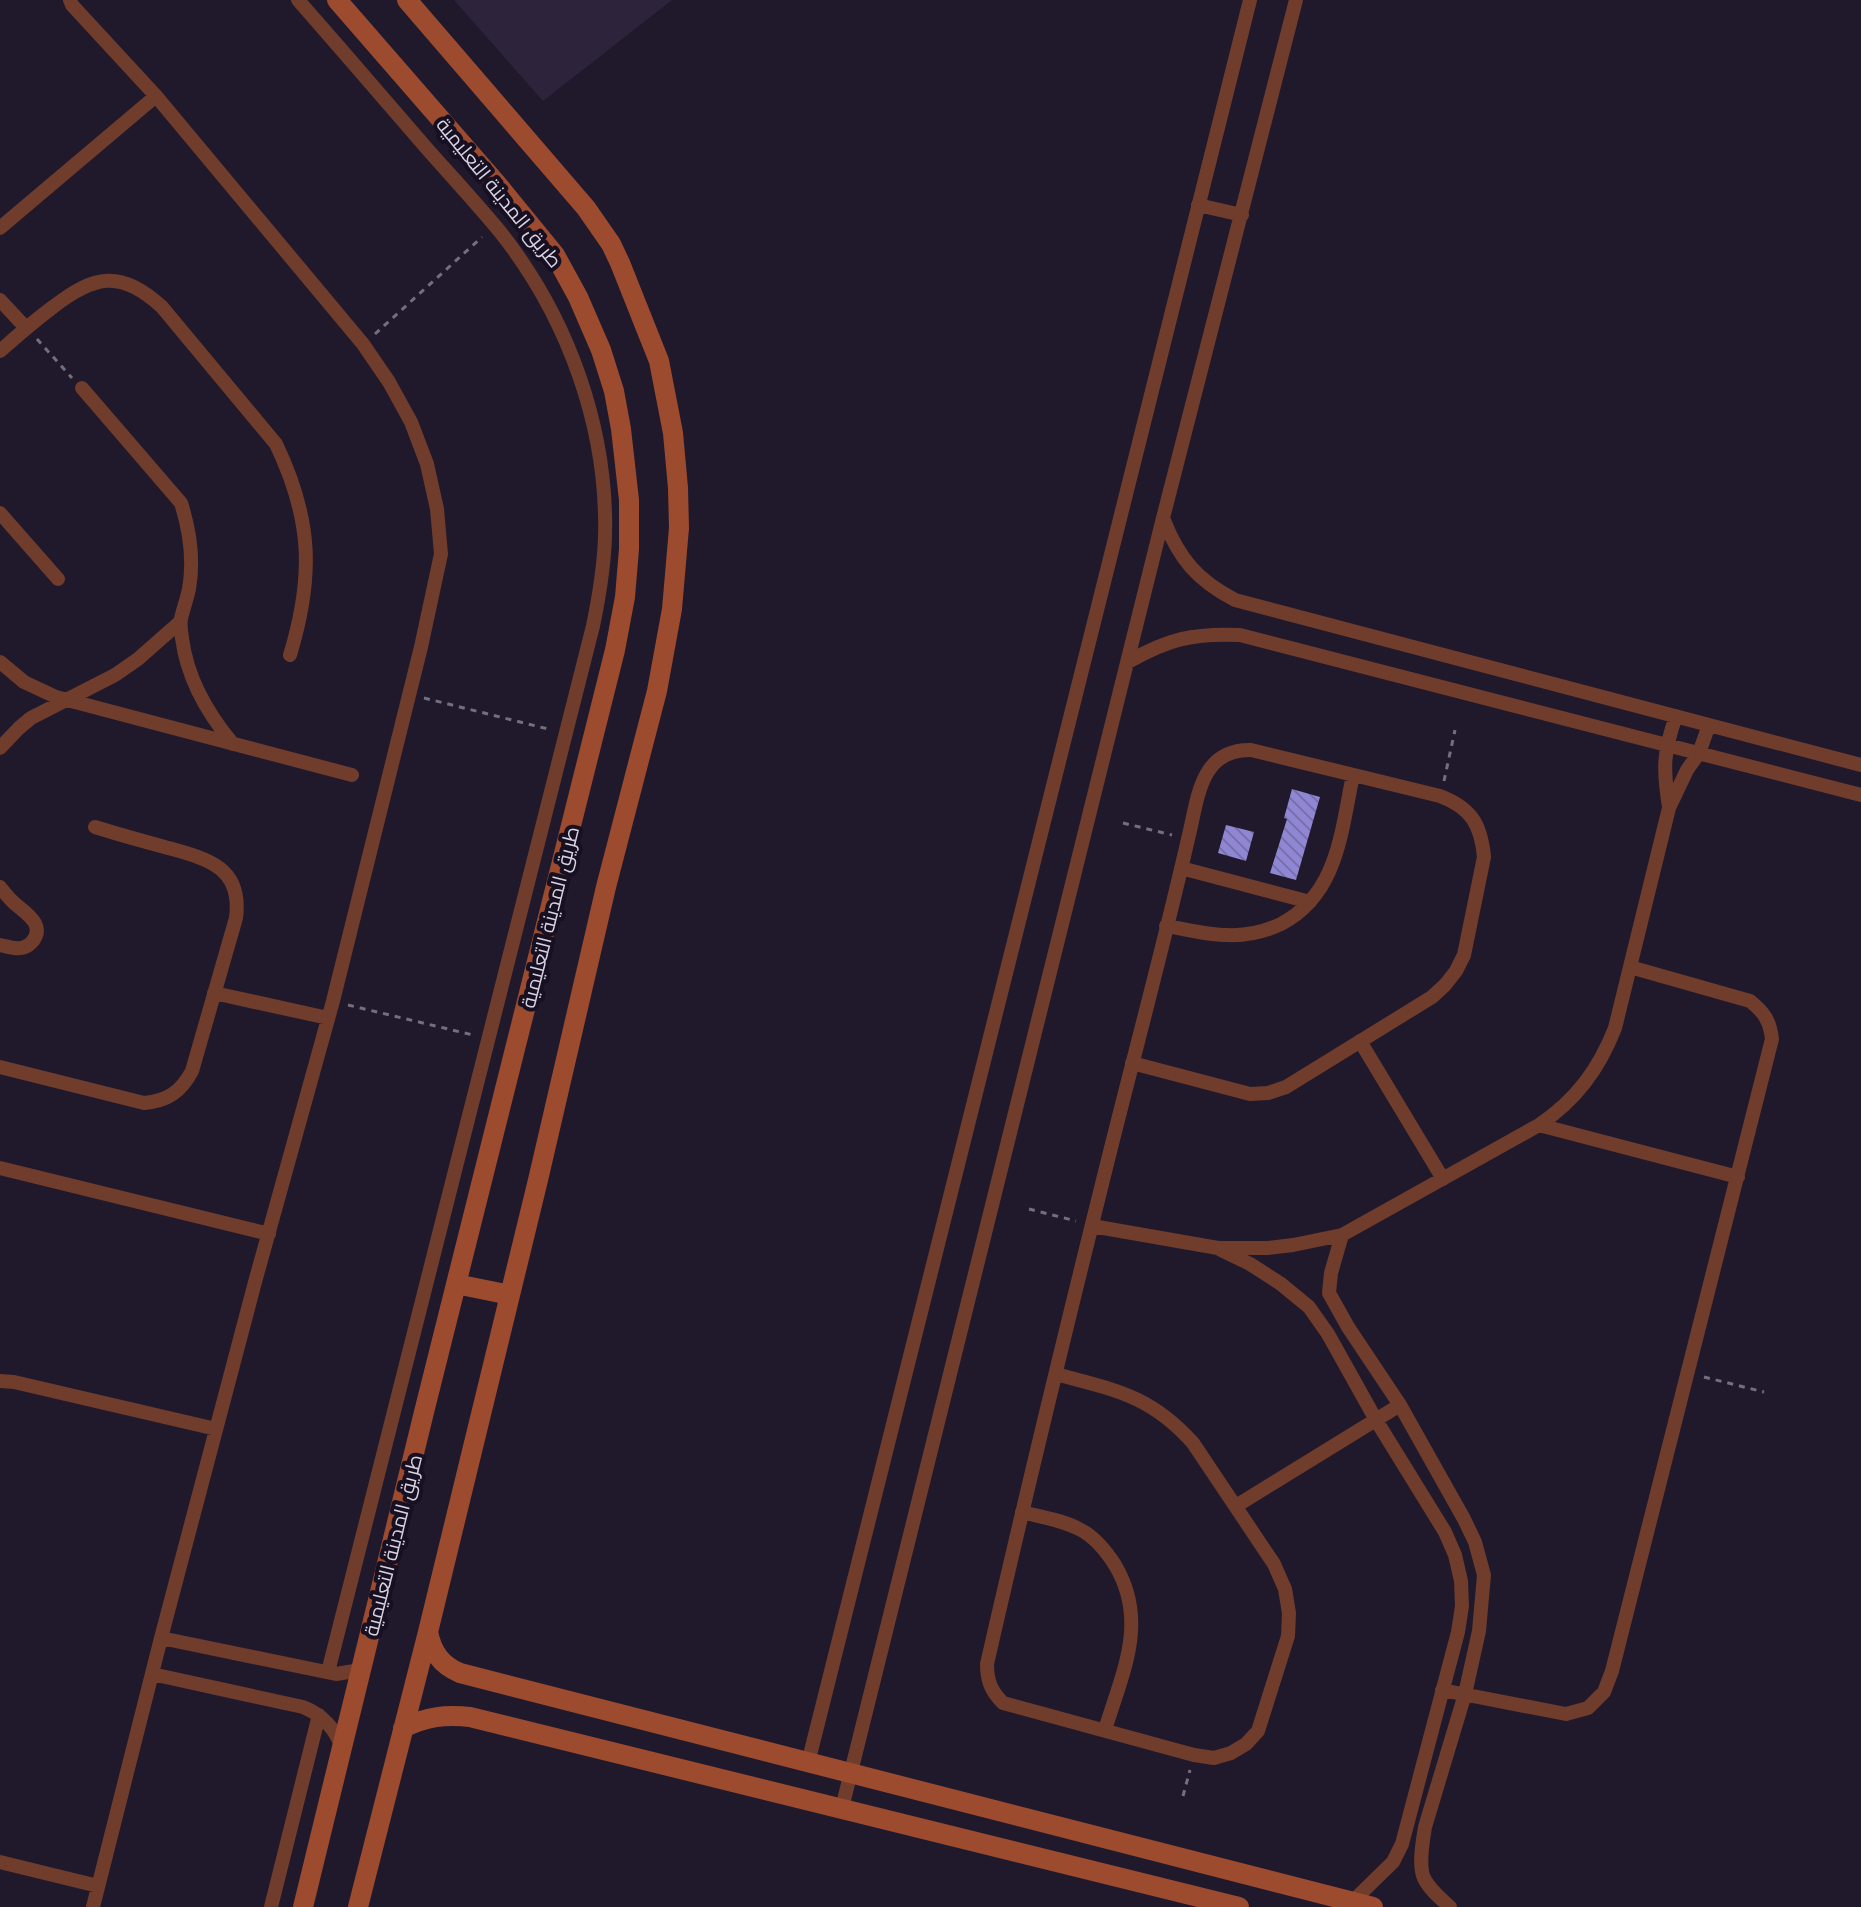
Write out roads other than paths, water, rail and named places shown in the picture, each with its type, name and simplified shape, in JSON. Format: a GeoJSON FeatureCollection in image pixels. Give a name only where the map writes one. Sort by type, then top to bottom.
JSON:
{"type":"FeatureCollection","features":[{"type":"Feature","properties":{"kind":"street"},"geometry":{"type":"LineString","coordinates":[[57,0],[71,3],[156,96],[363,344],[411,422],[427,464],[437,509],[441,554],[333,1001],[216,1429],[93,1907]]}},
{"type":"Feature","properties":{"kind":"street"},"geometry":{"type":"LineString","coordinates":[[298,0],[494,226],[535,285],[564,340],[587,399],[602,473],[605,535],[599,596],[566,734],[328,1672]]}},
{"type":"Feature","properties":{"kind":"street","name":"طريق المدينة التعليمية"},"geometry":{"type":"LineString","coordinates":[[303,1907],[615,650],[625,597],[629,549],[629,500],[614,391],[601,350],[578,297],[555,255],[337,0]]}},
{"type":"Feature","properties":{"kind":"street"},"geometry":{"type":"LineString","coordinates":[[358,1907],[657,691],[672,609],[679,528],[673,433],[659,361],[611,244],[586,208],[407,0]]}},
{"type":"Feature","properties":{"kind":"street"},"geometry":{"type":"LineString","coordinates":[[808,1763],[1250,0]]}},
{"type":"Feature","properties":{"kind":"street"},"geometry":{"type":"LineString","coordinates":[[842,1808],[1163,518],[1296,0]]}},
{"type":"Feature","properties":{"kind":"street"},"geometry":{"type":"LineString","coordinates":[[0,228],[156,96]]}},
{"type":"Feature","properties":{"kind":"street"},"geometry":{"type":"LineString","coordinates":[[1198,205],[1242,215]]}},
{"type":"Feature","properties":{"kind":"street"},"geometry":{"type":"LineString","coordinates":[[0,351],[73,291],[91,283],[110,280],[130,284],[162,307],[276,444],[288,468],[303,520],[307,574],[304,601],[290,655]]}},
{"type":"Feature","properties":{"kind":"street"},"geometry":{"type":"LineString","coordinates":[[0,300],[26,328]]}},
{"type":"Feature","properties":{"kind":"street"},"geometry":{"type":"LineString","coordinates":[[82,388],[181,503],[191,566],[188,594],[180,622],[188,666],[212,717],[233,744]]}},
{"type":"Feature","properties":{"kind":"street"},"geometry":{"type":"LineString","coordinates":[[0,513],[58,579]]}},
{"type":"Feature","properties":{"kind":"street"},"geometry":{"type":"LineString","coordinates":[[1163,518],[1177,549],[1197,575],[1215,590],[1235,600],[1861,765]]}},
{"type":"Feature","properties":{"kind":"street"},"geometry":{"type":"LineString","coordinates":[[0,748],[31,718],[138,659],[180,622]]}},
{"type":"Feature","properties":{"kind":"street"},"geometry":{"type":"LineString","coordinates":[[1128,662],[1153,647],[1181,638],[1210,634],[1240,635],[1861,795]]}},
{"type":"Feature","properties":{"kind":"street"},"geometry":{"type":"LineString","coordinates":[[0,662],[24,682],[64,700],[352,775]]}},
{"type":"Feature","properties":{"kind":"street"},"geometry":{"type":"LineString","coordinates":[[1669,808],[1665,781],[1666,744],[1676,716]]}},
{"type":"Feature","properties":{"kind":"street"},"geometry":{"type":"LineString","coordinates":[[1092,1226],[1218,1248],[1281,1246],[1342,1235],[1539,1125],[1572,1099],[1598,1066],[1615,1028],[1669,808],[1699,753],[1709,725]]}},
{"type":"Feature","properties":{"kind":"street"},"geometry":{"type":"LineString","coordinates":[[1056,1374],[1116,1390],[1159,1410],[1193,1443],[1274,1564],[1285,1589],[1289,1613],[1288,1636],[1258,1731],[1246,1744],[1231,1753],[1214,1758],[1194,1755],[1003,1703],[992,1692],[987,1679],[987,1664],[1022,1512],[1132,1063],[1166,926],[1203,781],[1208,768],[1227,753],[1251,750],[1440,796],[1468,812],[1483,840],[1484,857],[1464,955],[1456,971],[1432,997],[1286,1087],[1268,1093],[1250,1094],[1132,1063]]}},
{"type":"Feature","properties":{"kind":"street"},"geometry":{"type":"LineString","coordinates":[[1166,926],[1226,936],[1249,935],[1293,917],[1322,887],[1331,869],[1353,775]]}},
{"type":"Feature","properties":{"kind":"street"},"geometry":{"type":"LineString","coordinates":[[0,1067],[132,1101],[156,1102],[178,1091],[192,1071],[236,918],[232,883],[226,873],[207,859],[95,827]]}},
{"type":"Feature","properties":{"kind":"street"},"geometry":{"type":"LineString","coordinates":[[1181,868],[1310,902]]}},
{"type":"Feature","properties":{"kind":"street"},"geometry":{"type":"LineString","coordinates":[[0,887],[32,917],[37,930],[26,946],[0,945]]}},
{"type":"Feature","properties":{"kind":"street"},"geometry":{"type":"LineString","coordinates":[[1442,1690],[1566,1714],[1588,1708],[1604,1692],[1612,1671],[1772,1039],[1770,1024],[1762,1010],[1750,1001],[1630,967]]}},
{"type":"Feature","properties":{"kind":"street"},"geometry":{"type":"LineString","coordinates":[[214,993],[328,1018]]}},
{"type":"Feature","properties":{"kind":"street"},"geometry":{"type":"LineString","coordinates":[[1360,1041],[1443,1179]]}},
{"type":"Feature","properties":{"kind":"street"},"geometry":{"type":"LineString","coordinates":[[1539,1125],[1738,1177]]}},
{"type":"Feature","properties":{"kind":"street"},"geometry":{"type":"LineString","coordinates":[[0,1168],[269,1234]]}},
{"type":"Feature","properties":{"kind":"street"},"geometry":{"type":"LineString","coordinates":[[1342,1235],[1331,1273],[1329,1293],[1400,1405],[1464,1519],[1475,1542],[1484,1575],[1479,1631],[1465,1694],[1421,1849],[1423,1877],[1450,1907]]}},
{"type":"Feature","properties":{"kind":"street"},"geometry":{"type":"LineString","coordinates":[[1218,1248],[1281,1284],[1309,1307],[1445,1532],[1461,1581],[1462,1606],[1458,1632],[1402,1844],[1393,1862],[1352,1902]]}},
{"type":"Feature","properties":{"kind":"street"},"geometry":{"type":"LineString","coordinates":[[456,1284],[510,1295]]}},
{"type":"Feature","properties":{"kind":"street"},"geometry":{"type":"LineString","coordinates":[[0,1381],[216,1429]]}},
{"type":"Feature","properties":{"kind":"street"},"geometry":{"type":"LineString","coordinates":[[1236,1506],[1400,1405]]}},
{"type":"Feature","properties":{"kind":"street"},"geometry":{"type":"LineString","coordinates":[[1022,1512],[1064,1523],[1097,1541],[1120,1574],[1128,1595],[1132,1640],[1105,1730]]}},
{"type":"Feature","properties":{"kind":"street"},"geometry":{"type":"LineString","coordinates":[[428,1632],[438,1657],[460,1673],[1373,1907]]}},
{"type":"Feature","properties":{"kind":"street"},"geometry":{"type":"LineString","coordinates":[[161,1638],[328,1672],[345,1673],[362,1668]]}},
{"type":"Feature","properties":{"kind":"street"},"geometry":{"type":"LineString","coordinates":[[152,1674],[303,1707],[319,1715],[334,1730],[342,1748]]}},
{"type":"Feature","properties":{"kind":"street"},"geometry":{"type":"LineString","coordinates":[[271,1907],[319,1715]]}},
{"type":"Feature","properties":{"kind":"street"},"geometry":{"type":"LineString","coordinates":[[403,1728],[442,1715],[470,1717],[1239,1907]]}},
{"type":"Feature","properties":{"kind":"street"},"geometry":{"type":"LineString","coordinates":[[0,1862],[98,1886]]}}]}
